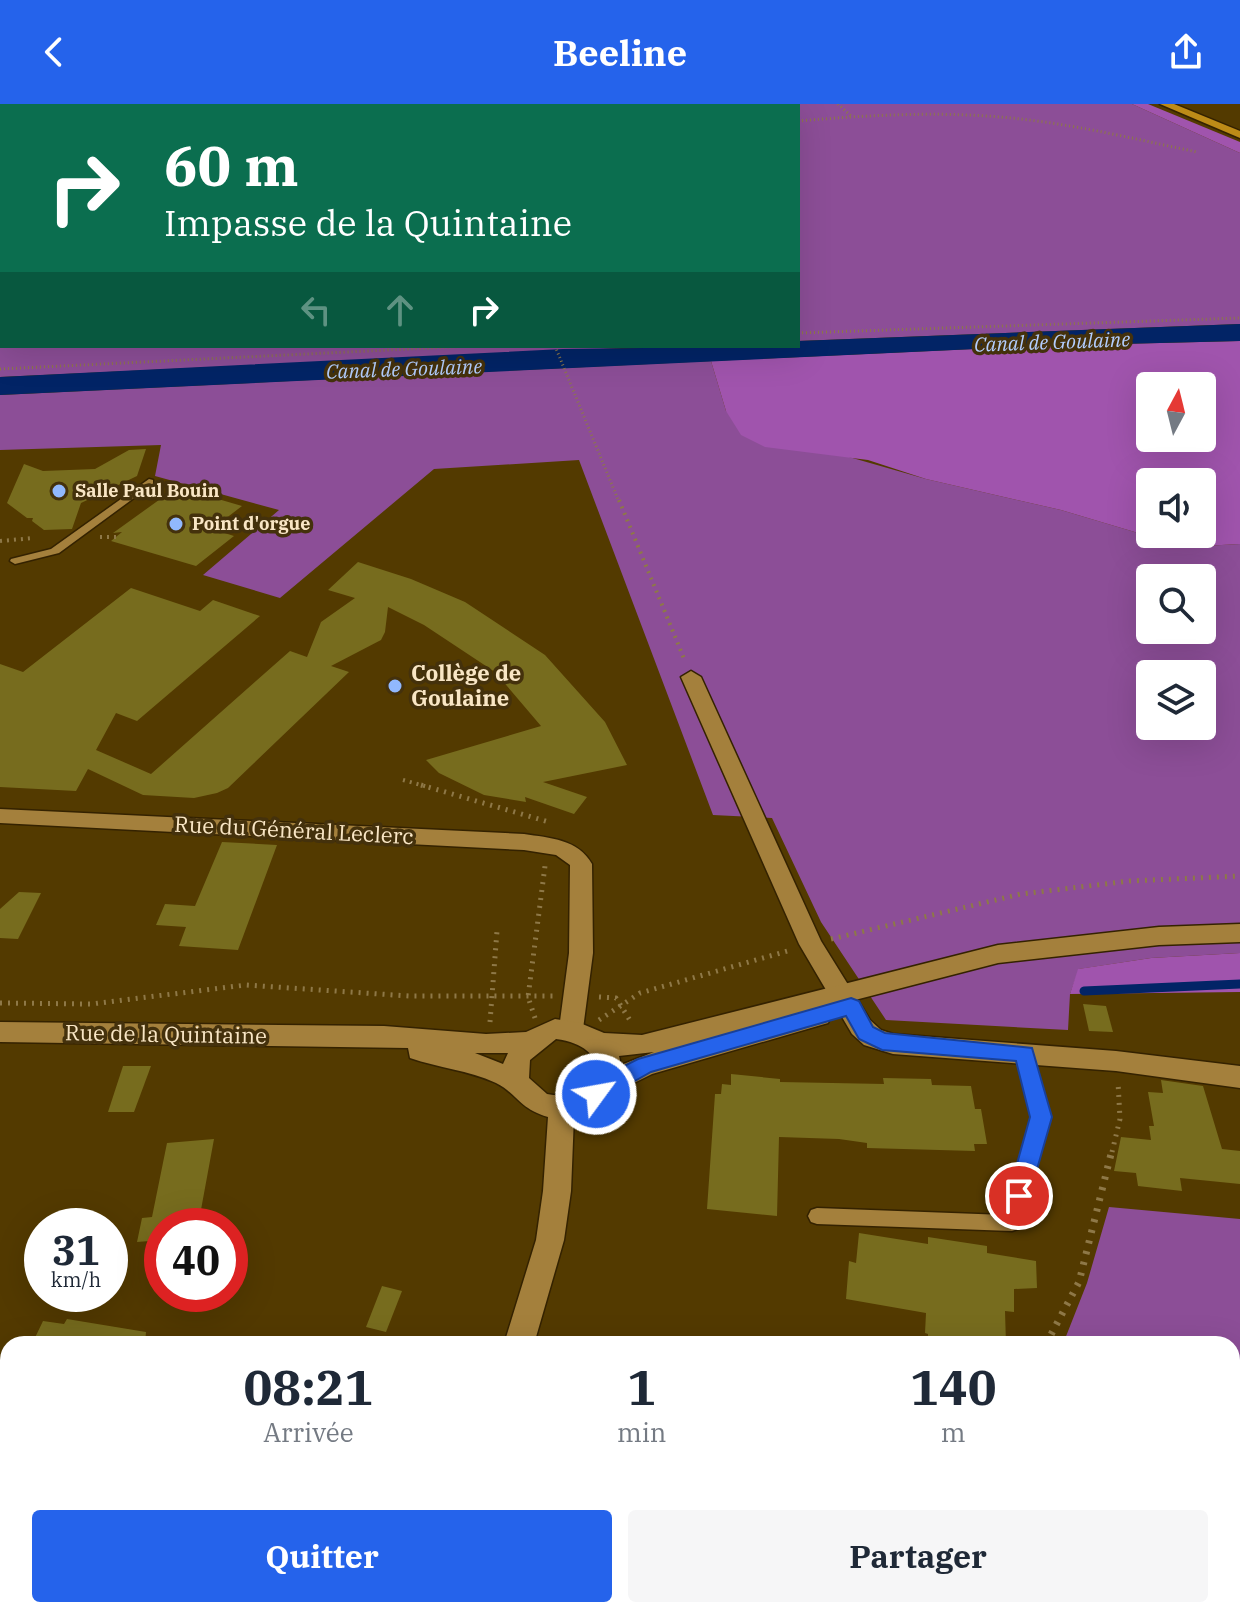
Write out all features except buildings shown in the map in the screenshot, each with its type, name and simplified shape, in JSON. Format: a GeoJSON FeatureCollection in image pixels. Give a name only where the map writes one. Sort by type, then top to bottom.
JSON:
{"type":"FeatureCollection","features":[{"type":"Feature","properties":{"kind":"highway"},"geometry":{"type":"LineString","coordinates":[[1165,104],[1240,135]]}},
{"type":"Feature","properties":{"kind":"highway"},"geometry":{"type":"LineString","coordinates":[[1190,104],[1240,124]]}},
{"type":"Feature","properties":{"kind":"street"},"geometry":{"type":"LineString","coordinates":[[691,677],[811,944],[866,1033],[882,1041],[1116,1061],[1240,1077]]}},
{"type":"Feature","properties":{"kind":"street","name":"Rue du Général Leclerc"},"geometry":{"type":"LineString","coordinates":[[0,816],[298,829],[552,834],[577,856],[581,864],[581,953],[576,996]]}},
{"type":"Feature","properties":{"kind":"street"},"geometry":{"type":"LineString","coordinates":[[604,1086],[610,1068],[606,1050],[586,1033],[571,1029],[533,1038],[516,1061],[517,1082],[534,1100],[562,1107],[586,1101],[604,1086],[645,1065],[998,954],[1159,936],[1240,933]]}},
{"type":"Feature","properties":{"kind":"street"},"geometry":{"type":"LineString","coordinates":[[571,1029],[576,996]]}},
{"type":"Feature","properties":{"kind":"street"},"geometry":{"type":"LineString","coordinates":[[600,1043],[642,1045],[847,1000]]}},
{"type":"Feature","properties":{"kind":"street","name":"Rue de la Quintaine"},"geometry":{"type":"LineString","coordinates":[[0,1032],[332,1035],[410,1037],[486,1044],[533,1038]]}},
{"type":"Feature","properties":{"kind":"street","name":"Rue de la Quintaine"},"geometry":{"type":"LineString","coordinates":[[332,1035],[444,1054],[481,1065],[517,1082]]}},
{"type":"Feature","properties":{"kind":"street"},"geometry":{"type":"LineString","coordinates":[[521,1336],[550,1240],[557,1191],[562,1107]]}},
{"type":"Feature","properties":{"kind":"lane"},"geometry":{"type":"LineString","coordinates":[[15,561],[55,551],[149,482]]}},
{"type":"Feature","properties":{"kind":"lane"},"geometry":{"type":"LineString","coordinates":[[817,1216],[1012,1223],[1041,1117],[1024,1054]]}},
{"type":"Feature","properties":{"kind":"path"},"geometry":{"type":"LineString","coordinates":[[838,104],[852,116]]}},
{"type":"Feature","properties":{"kind":"path"},"geometry":{"type":"LineString","coordinates":[[800,121],[919,114],[1040,121],[1197,152]]}},
{"type":"Feature","properties":{"kind":"path"},"geometry":{"type":"LineString","coordinates":[[800,333],[1240,318]]}},
{"type":"Feature","properties":{"kind":"path"},"geometry":{"type":"LineString","coordinates":[[0,369],[429,348]]}},
{"type":"Feature","properties":{"kind":"path"},"geometry":{"type":"LineString","coordinates":[[557,348],[691,677]]}},
{"type":"Feature","properties":{"kind":"path"},"geometry":{"type":"LineString","coordinates":[[403,780],[552,834],[528,997],[533,1038]]}},
{"type":"Feature","properties":{"kind":"path"},"geometry":{"type":"LineString","coordinates":[[619,1004],[640,993],[937,911],[1086,885],[1240,876]]}},
{"type":"Feature","properties":{"kind":"path"},"geometry":{"type":"LineString","coordinates":[[486,1044],[497,931]]}},
{"type":"Feature","properties":{"kind":"path"},"geometry":{"type":"LineString","coordinates":[[0,1003],[91,1004],[246,985],[409,996],[576,996]]}},
{"type":"Feature","properties":{"kind":"path"},"geometry":{"type":"LineString","coordinates":[[1050,1336],[1079,1282],[1120,1119],[1116,1061]]}},
{"type":"Feature","properties":{"kind":"shaded area"},"geometry":{"type":"Polygon","coordinates":[[[800,104],[1132,104],[1240,153],[1240,324],[800,341],[800,104]]]}},
{"type":"Feature","properties":{"kind":"shaded area"},"geometry":{"type":"Polygon","coordinates":[[[1132,104],[1148,104],[1240,142],[1240,153],[1132,104]]]}},
{"type":"Feature","properties":{"kind":"shaded area"},"geometry":{"type":"Polygon","coordinates":[[[1240,341],[1240,544],[1216,545],[1216,468],[1136,468],[1136,532],[1061,510],[926,479],[868,460],[765,447],[741,435],[726,411],[711,361],[1039,346],[1240,341]]]}},
{"type":"Feature","properties":{"kind":"shaded area"},"geometry":{"type":"Polygon","coordinates":[[[0,348],[623,348],[0,377],[0,348]]]}},
{"type":"Feature","properties":{"kind":"shaded area"},"geometry":{"type":"Polygon","coordinates":[[[711,361],[726,411],[842,455],[926,479],[1061,510],[1136,532],[1136,548],[1216,548],[1216,545],[1240,544],[1240,953],[1151,958],[1079,969],[1070,994],[1068,1030],[886,1020],[821,922],[772,818],[713,815],[579,460],[434,469],[280,598],[203,575],[279,510],[155,476],[161,445],[0,450],[0,395],[711,361]]]}},
{"type":"Feature","properties":{"kind":"shaded area"},"geometry":{"type":"Polygon","coordinates":[[[1240,953],[1240,992],[1070,994],[1078,969],[1151,958],[1240,953]]]}},
{"type":"Feature","properties":{"kind":"shaded area"},"geometry":{"type":"Polygon","coordinates":[[[1109,1207],[1240,1219],[1240,1336],[1066,1336],[1087,1283],[1109,1207]]]}},
{"type":"Feature","properties":{"kind":"water","name":"Canal de Goulaine"},"geometry":{"type":"Polygon","coordinates":[[[1240,324],[1240,341],[1039,346],[0,395],[0,377],[563,349],[800,348],[800,341],[1240,324]]]}},
{"type":"Feature","properties":{"kind":"waterway"},"geometry":{"type":"LineString","coordinates":[[1084,991],[1240,984]]}},
{"type":"Feature","properties":{"kind":"place","name":"Salle Paul Bouin"},"geometry":{"type":"Point","coordinates":[59,491]}},
{"type":"Feature","properties":{"kind":"place","name":"Point d'orgue"},"geometry":{"type":"Point","coordinates":[176,524]}},
{"type":"Feature","properties":{"kind":"place","name":"Collège de Goulaine"},"geometry":{"type":"Point","coordinates":[395,686]}},
{"type":"Feature","properties":{"kind":"route"},"geometry":{"type":"LineString","coordinates":[[596,1094],[604,1086],[645,1065],[851,1006],[866,1033],[882,1041],[1024,1054],[1041,1117],[1019,1196]]}}]}
